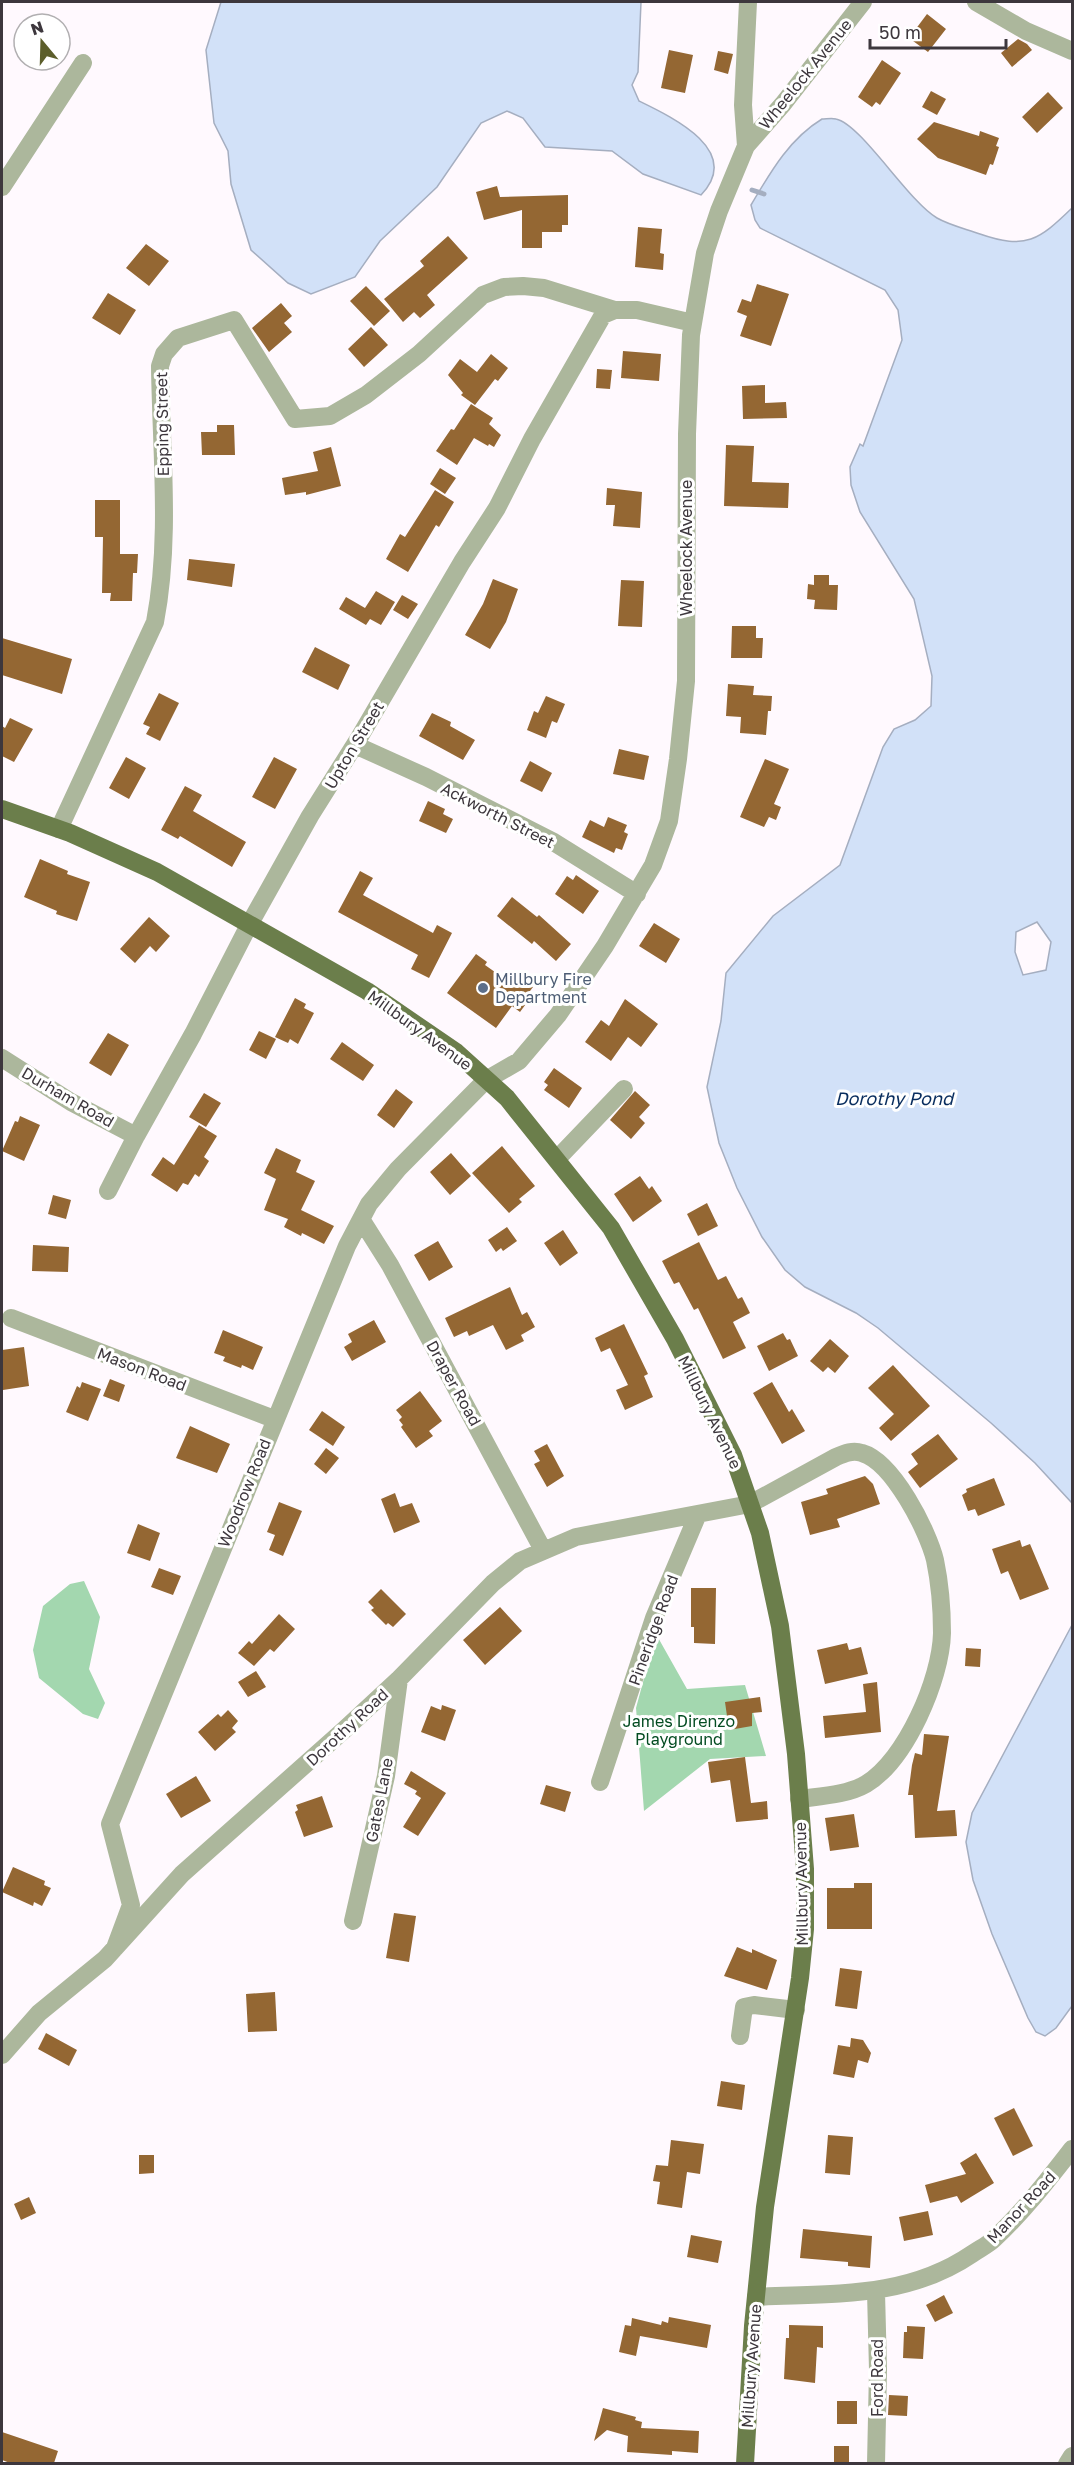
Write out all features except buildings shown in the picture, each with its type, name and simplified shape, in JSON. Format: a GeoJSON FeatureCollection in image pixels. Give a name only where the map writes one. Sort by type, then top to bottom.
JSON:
{"type":"FeatureCollection","features":[{"type":"Feature","properties":{"kind":"main road","name":"Millbury Avenue"},"geometry":{"type":"LineString","coordinates":[[2,809],[59,829],[157,872],[367,991],[456,1052],[507,1098],[611,1228],[675,1339],[733,1455],[760,1533],[780,1626],[805,1869],[805,1929],[796,2010],[765,2207],[756,2297],[745,2463]]}},
{"type":"Feature","properties":{"kind":"street"},"geometry":{"type":"LineString","coordinates":[[746,146],[743,105],[748,2]]}},
{"type":"Feature","properties":{"kind":"street","name":"Wheelock Avenue"},"geometry":{"type":"LineString","coordinates":[[486,1080],[519,1061],[558,1015],[637,894],[653,865],[669,821],[686,681],[687,434],[693,323],[705,253],[719,211],[746,146],[783,104],[863,2]]}},
{"type":"Feature","properties":{"kind":"street"},"geometry":{"type":"LineString","coordinates":[[976,2],[1026,31],[1072,51]]}},
{"type":"Feature","properties":{"kind":"street"},"geometry":{"type":"LineString","coordinates":[[2,187],[83,63]]}},
{"type":"Feature","properties":{"kind":"street","name":"Epping Street"},"geometry":{"type":"LineString","coordinates":[[59,829],[155,622],[159,602],[163,510],[160,366],[164,354],[178,338],[234,320],[295,419],[330,416],[366,395],[419,354],[483,296],[504,287],[544,288],[615,310],[637,310],[693,323]]}},
{"type":"Feature","properties":{"kind":"street","name":"Upton Street"},"geometry":{"type":"LineString","coordinates":[[108,1191],[249,925],[310,816],[355,745],[451,580],[497,508],[598,322],[603,315],[615,310]]}},
{"type":"Feature","properties":{"kind":"street","name":"Ackworth Street"},"geometry":{"type":"LineString","coordinates":[[355,745],[531,830],[637,894]]}},
{"type":"Feature","properties":{"kind":"street","name":"Durham Road"},"geometry":{"type":"LineString","coordinates":[[2,1058],[71,1102],[136,1136]]}},
{"type":"Feature","properties":{"kind":"street","name":"Woodrow Road"},"geometry":{"type":"LineString","coordinates":[[115,1948],[130,1905],[110,1824],[274,1419],[347,1246],[369,1204],[398,1169],[486,1080]]}},
{"type":"Feature","properties":{"kind":"street"},"geometry":{"type":"LineString","coordinates":[[557,1159],[624,1089]]}},
{"type":"Feature","properties":{"kind":"street","name":"Draper Road"},"geometry":{"type":"LineString","coordinates":[[361,1219],[390,1266],[543,1550]]}},
{"type":"Feature","properties":{"kind":"street","name":"Mason Road"},"geometry":{"type":"LineString","coordinates":[[11,1318],[274,1419]]}},
{"type":"Feature","properties":{"kind":"street","name":"Dorothy Road"},"geometry":{"type":"LineString","coordinates":[[2,2055],[39,2013],[115,1948],[182,1874],[399,1679],[494,1583],[520,1561],[576,1537],[750,1504],[836,1457],[849,1452],[863,1453],[890,1474],[928,1537],[939,1581],[942,1634],[940,1658],[916,1725],[898,1755],[882,1772],[850,1791],[799,1799]]}},
{"type":"Feature","properties":{"kind":"street","name":"Pineridge Road"},"geometry":{"type":"LineString","coordinates":[[600,1782],[654,1618],[698,1514]]}},
{"type":"Feature","properties":{"kind":"street","name":"Gates Lane"},"geometry":{"type":"LineString","coordinates":[[353,1921],[386,1776],[399,1679]]}},
{"type":"Feature","properties":{"kind":"street"},"geometry":{"type":"LineString","coordinates":[[740,2036],[744,2007],[754,2005],[796,2010]]}},
{"type":"Feature","properties":{"kind":"street","name":"Manor Road"},"geometry":{"type":"LineString","coordinates":[[756,2297],[876,2292],[913,2283],[954,2267],[993,2240],[1025,2206],[1072,2149]]}},
{"type":"Feature","properties":{"kind":"street","name":"Ford Road"},"geometry":{"type":"LineString","coordinates":[[876,2292],[878,2370],[876,2463]]}},
{"type":"Feature","properties":{"kind":"street"},"geometry":{"type":"LineString","coordinates":[[1067,2463],[1072,2456]]}},
{"type":"Feature","properties":{"kind":"green space"},"geometry":{"type":"Polygon","coordinates":[[[84,1581],[100,1617],[89,1669],[105,1703],[98,1719],[83,1714],[39,1678],[33,1650],[43,1606],[70,1584],[84,1581]]]}},
{"type":"Feature","properties":{"kind":"green space","name":"James Direnzo Playground"},"geometry":{"type":"Polygon","coordinates":[[[656,1634],[687,1689],[745,1685],[766,1756],[710,1759],[644,1811],[636,1708],[656,1634]]]}},
{"type":"Feature","properties":{"kind":"water"},"geometry":{"type":"Polygon","coordinates":[[[221,2],[641,2],[638,72],[632,85],[639,101],[669,117],[699,138],[709,150],[714,164],[712,179],[701,195],[643,174],[612,151],[545,147],[523,118],[507,111],[481,123],[437,187],[380,241],[355,277],[311,294],[288,283],[251,250],[231,184],[228,151],[214,123],[206,50],[221,2]]]}},
{"type":"Feature","properties":{"kind":"water","name":"Dorothy Pond"},"geometry":{"type":"Polygon","coordinates":[[[822,119],[836,119],[846,124],[858,134],[925,209],[952,225],[996,239],[1021,241],[1041,235],[1072,208],[1072,1503],[1035,1463],[991,1423],[878,1328],[856,1313],[805,1287],[785,1270],[762,1237],[737,1188],[719,1143],[707,1087],[721,1021],[726,973],[773,916],[840,865],[883,747],[894,729],[915,720],[931,706],[932,676],[914,599],[860,512],[851,485],[850,467],[860,444],[863,446],[902,340],[898,310],[885,290],[760,228],[751,205],[781,158],[810,127],[822,119]],[[1037,922],[1016,932],[1015,952],[1023,975],[1046,970],[1051,942],[1037,922]]]}},
{"type":"Feature","properties":{"kind":"water"},"geometry":{"type":"Polygon","coordinates":[[[1072,1625],[1072,2006],[1056,2028],[1045,2036],[1036,2032],[1028,2018],[992,1934],[973,1880],[966,1842],[972,1813],[1072,1625]]]}},
{"type":"Feature","properties":{"kind":"waterway"},"geometry":{"type":"LineString","coordinates":[[752,190],[764,194]]}},
{"type":"Feature","properties":{"kind":"place","name":"Millbury Fire Department"},"geometry":{"type":"Point","coordinates":[483,988]}}]}
